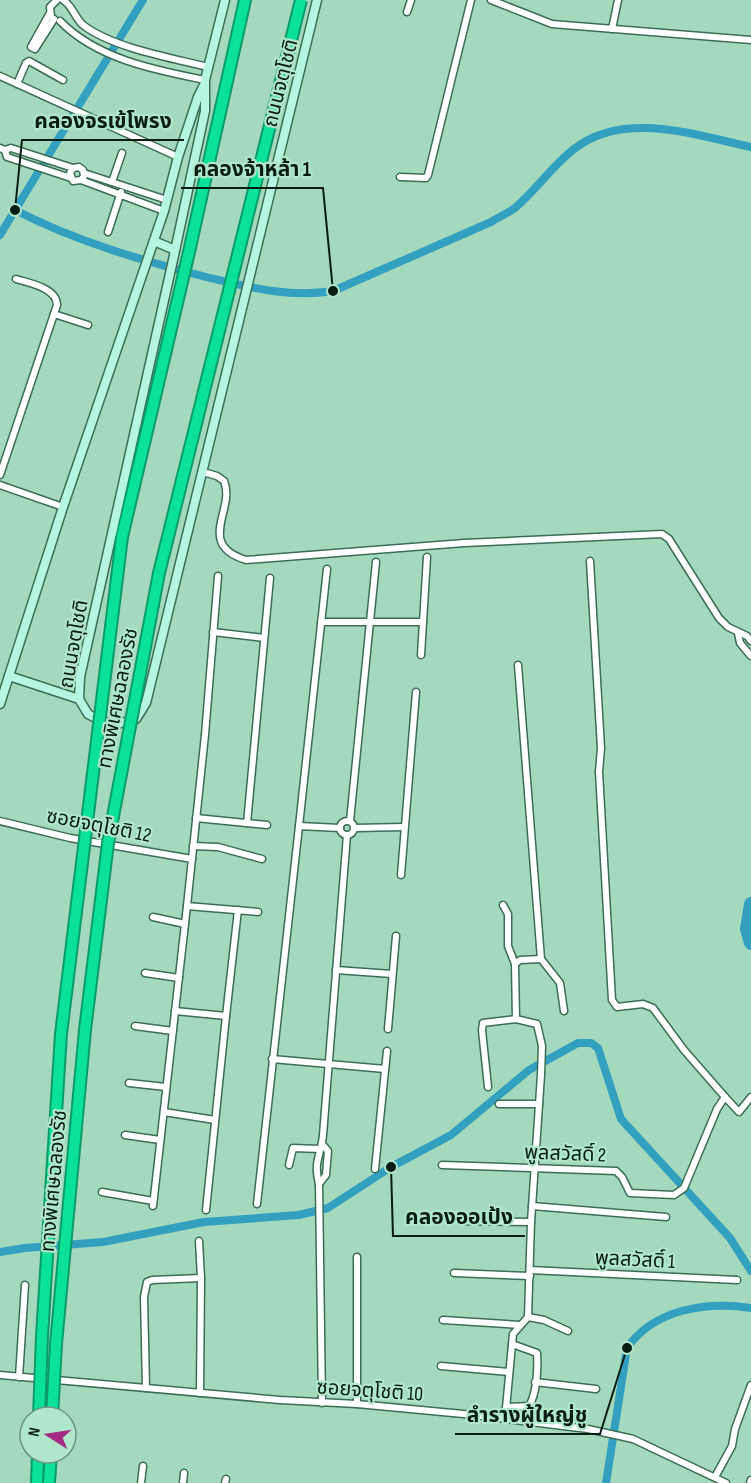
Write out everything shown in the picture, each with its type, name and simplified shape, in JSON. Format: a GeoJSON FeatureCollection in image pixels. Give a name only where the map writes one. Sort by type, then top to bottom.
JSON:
{"type":"FeatureCollection","features":[{"type":"Feature","properties":{"kind":"highway","name":"ทางพิเศษฉลองรัช"},"geometry":{"type":"LineString","coordinates":[[39,1405],[64,1011],[118,563],[245,0]]}},
{"type":"Feature","properties":{"kind":"highway","name":"ทางพิเศษฉลองรัช"},"geometry":{"type":"LineString","coordinates":[[53,1405],[56,1344],[85,1030],[108,843],[159,573],[301,0]]}},
{"type":"Feature","properties":{"kind":"highway"},"geometry":{"type":"LineString","coordinates":[[37,1483],[38,1465]]}},
{"type":"Feature","properties":{"kind":"highway"},"geometry":{"type":"LineString","coordinates":[[49,1483],[50,1465]]}},
{"type":"Feature","properties":{"kind":"street"},"geometry":{"type":"LineString","coordinates":[[52,12],[30,47],[35,49],[52,12],[57,0]]}},
{"type":"Feature","properties":{"kind":"street"},"geometry":{"type":"LineString","coordinates":[[64,0],[82,24],[108,38],[208,67]]}},
{"type":"Feature","properties":{"kind":"street","name":"ถนนจตุโชติ"},"geometry":{"type":"LineString","coordinates":[[225,0],[208,67],[205,82],[205,111],[168,284],[80,677],[79,699],[88,714],[104,722],[117,724],[136,719],[146,703],[317,0]]}},
{"type":"Feature","properties":{"kind":"street"},"geometry":{"type":"LineString","coordinates":[[407,12],[411,0]]}},
{"type":"Feature","properties":{"kind":"street"},"geometry":{"type":"LineString","coordinates":[[400,177],[426,178],[428,175],[471,0]]}},
{"type":"Feature","properties":{"kind":"street"},"geometry":{"type":"LineString","coordinates":[[491,0],[552,24],[751,40]]}},
{"type":"Feature","properties":{"kind":"street"},"geometry":{"type":"LineString","coordinates":[[612,28],[618,0]]}},
{"type":"Feature","properties":{"kind":"street"},"geometry":{"type":"LineString","coordinates":[[52,12],[69,17],[71,10]]}},
{"type":"Feature","properties":{"kind":"street"},"geometry":{"type":"LineString","coordinates":[[52,12],[70,31],[101,50],[165,72],[205,82]]}},
{"type":"Feature","properties":{"kind":"street"},"geometry":{"type":"LineString","coordinates":[[17,84],[29,61],[63,80]]}},
{"type":"Feature","properties":{"kind":"street"},"geometry":{"type":"LineString","coordinates":[[0,76],[178,157]]}},
{"type":"Feature","properties":{"kind":"street","name":"ถนนจตุโชติ"},"geometry":{"type":"LineString","coordinates":[[0,704],[3,685],[9,676],[63,507],[164,211],[178,157],[205,82]]}},
{"type":"Feature","properties":{"kind":"street"},"geometry":{"type":"LineString","coordinates":[[164,211],[81,180],[76,182],[71,178],[8,157],[3,149],[11,147],[66,166],[81,168],[84,173],[167,200]]}},
{"type":"Feature","properties":{"kind":"street"},"geometry":{"type":"LineString","coordinates":[[112,182],[122,153]]}},
{"type":"Feature","properties":{"kind":"street"},"geometry":{"type":"LineString","coordinates":[[71,178],[70,173],[73,168]]}},
{"type":"Feature","properties":{"kind":"street"},"geometry":{"type":"LineString","coordinates":[[81,180],[84,173]]}},
{"type":"Feature","properties":{"kind":"street"},"geometry":{"type":"LineString","coordinates":[[108,232],[123,186]]}},
{"type":"Feature","properties":{"kind":"street"},"geometry":{"type":"LineString","coordinates":[[154,241],[175,250]]}},
{"type":"Feature","properties":{"kind":"street"},"geometry":{"type":"LineString","coordinates":[[0,475],[57,305],[56,297],[42,288],[16,279]]}},
{"type":"Feature","properties":{"kind":"street"},"geometry":{"type":"LineString","coordinates":[[54,314],[88,326]]}},
{"type":"Feature","properties":{"kind":"street"},"geometry":{"type":"LineString","coordinates":[[203,472],[217,476],[224,481],[227,495],[219,523],[220,534],[227,550],[246,560],[464,543],[662,534],[669,539],[719,618],[728,627],[749,638]]}},
{"type":"Feature","properties":{"kind":"street"},"geometry":{"type":"LineString","coordinates":[[0,485],[63,507]]}},
{"type":"Feature","properties":{"kind":"street"},"geometry":{"type":"LineString","coordinates":[[421,655],[428,557]]}},
{"type":"Feature","properties":{"kind":"street"},"geometry":{"type":"LineString","coordinates":[[590,561],[602,748],[599,772],[612,1000],[617,1007],[643,1004],[653,1008],[684,1050],[739,1112],[751,1097]]}},
{"type":"Feature","properties":{"kind":"street"},"geometry":{"type":"LineString","coordinates":[[355,828],[350,821],[376,562]]}},
{"type":"Feature","properties":{"kind":"street"},"geometry":{"type":"LineString","coordinates":[[257,1204],[327,569]]}},
{"type":"Feature","properties":{"kind":"street"},"geometry":{"type":"LineString","coordinates":[[102,1192],[153,1203],[192,859],[218,576]]}},
{"type":"Feature","properties":{"kind":"street"},"geometry":{"type":"LineString","coordinates":[[247,823],[270,578]]}},
{"type":"Feature","properties":{"kind":"street"},"geometry":{"type":"LineString","coordinates":[[321,622],[423,622]]}},
{"type":"Feature","properties":{"kind":"street"},"geometry":{"type":"LineString","coordinates":[[213,632],[264,638]]}},
{"type":"Feature","properties":{"kind":"street"},"geometry":{"type":"LineString","coordinates":[[738,633],[740,643],[751,656]]}},
{"type":"Feature","properties":{"kind":"street"},"geometry":{"type":"LineString","coordinates":[[518,665],[541,959],[560,982],[564,1011]]}},
{"type":"Feature","properties":{"kind":"street"},"geometry":{"type":"LineString","coordinates":[[9,676],[79,699]]}},
{"type":"Feature","properties":{"kind":"street"},"geometry":{"type":"LineString","coordinates":[[401,875],[416,692]]}},
{"type":"Feature","properties":{"kind":"street"},"geometry":{"type":"LineString","coordinates":[[196,818],[267,825]]}},
{"type":"Feature","properties":{"kind":"street","name":"ซอยจตุโชติ 12"},"geometry":{"type":"LineString","coordinates":[[0,821],[70,838],[192,859]]}},
{"type":"Feature","properties":{"kind":"street"},"geometry":{"type":"LineString","coordinates":[[340,828],[342,823],[350,821]]}},
{"type":"Feature","properties":{"kind":"street"},"geometry":{"type":"LineString","coordinates":[[299,826],[340,828]]}},
{"type":"Feature","properties":{"kind":"street"},"geometry":{"type":"LineString","coordinates":[[355,828],[404,827]]}},
{"type":"Feature","properties":{"kind":"street"},"geometry":{"type":"LineString","coordinates":[[340,828],[347,836]]}},
{"type":"Feature","properties":{"kind":"street"},"geometry":{"type":"LineString","coordinates":[[347,836],[355,828]]}},
{"type":"Feature","properties":{"kind":"street"},"geometry":{"type":"LineString","coordinates":[[322,1403],[319,1187],[316,1171],[321,1146],[329,1064],[347,836]]}},
{"type":"Feature","properties":{"kind":"street"},"geometry":{"type":"LineString","coordinates":[[193,846],[218,847],[262,859]]}},
{"type":"Feature","properties":{"kind":"street"},"geometry":{"type":"LineString","coordinates":[[503,905],[508,914],[508,946],[515,964],[516,1019]]}},
{"type":"Feature","properties":{"kind":"street"},"geometry":{"type":"LineString","coordinates":[[187,906],[258,912]]}},
{"type":"Feature","properties":{"kind":"street"},"geometry":{"type":"LineString","coordinates":[[206,1210],[237,910]]}},
{"type":"Feature","properties":{"kind":"street"},"geometry":{"type":"LineString","coordinates":[[153,917],[185,924]]}},
{"type":"Feature","properties":{"kind":"street"},"geometry":{"type":"LineString","coordinates":[[388,1029],[396,936]]}},
{"type":"Feature","properties":{"kind":"street"},"geometry":{"type":"LineString","coordinates":[[515,964],[520,960],[541,959]]}},
{"type":"Feature","properties":{"kind":"street"},"geometry":{"type":"LineString","coordinates":[[336,970],[392,974]]}},
{"type":"Feature","properties":{"kind":"street"},"geometry":{"type":"LineString","coordinates":[[145,973],[179,978]]}},
{"type":"Feature","properties":{"kind":"street"},"geometry":{"type":"LineString","coordinates":[[175,1011],[226,1016]]}},
{"type":"Feature","properties":{"kind":"street"},"geometry":{"type":"LineString","coordinates":[[488,1087],[482,1025],[516,1019],[537,1024],[542,1046],[531,1222],[528,1317],[513,1334],[505,1419]]}},
{"type":"Feature","properties":{"kind":"street"},"geometry":{"type":"LineString","coordinates":[[135,1026],[173,1031]]}},
{"type":"Feature","properties":{"kind":"street"},"geometry":{"type":"LineString","coordinates":[[375,1169],[387,1051]]}},
{"type":"Feature","properties":{"kind":"street"},"geometry":{"type":"LineString","coordinates":[[272,1059],[385,1070]]}},
{"type":"Feature","properties":{"kind":"street"},"geometry":{"type":"LineString","coordinates":[[129,1083],[166,1087]]}},
{"type":"Feature","properties":{"kind":"street","name":"พูลสวัสดิ์ 2"},"geometry":{"type":"LineString","coordinates":[[442,1164],[616,1171],[622,1177],[630,1193],[674,1195],[684,1188],[724,1097]]}},
{"type":"Feature","properties":{"kind":"street"},"geometry":{"type":"LineString","coordinates":[[499,1104],[539,1104]]}},
{"type":"Feature","properties":{"kind":"street"},"geometry":{"type":"LineString","coordinates":[[164,1112],[215,1120]]}},
{"type":"Feature","properties":{"kind":"street"},"geometry":{"type":"LineString","coordinates":[[125,1135],[160,1140]]}},
{"type":"Feature","properties":{"kind":"street"},"geometry":{"type":"LineString","coordinates":[[289,1166],[293,1148],[321,1146],[328,1151],[326,1175],[319,1187]]}},
{"type":"Feature","properties":{"kind":"street"},"geometry":{"type":"LineString","coordinates":[[532,1206],[666,1217]]}},
{"type":"Feature","properties":{"kind":"street"},"geometry":{"type":"LineString","coordinates":[[464,1221],[531,1222]]}},
{"type":"Feature","properties":{"kind":"street"},"geometry":{"type":"LineString","coordinates":[[199,1241],[200,1393]]}},
{"type":"Feature","properties":{"kind":"street"},"geometry":{"type":"LineString","coordinates":[[357,1257],[357,1404]]}},
{"type":"Feature","properties":{"kind":"street","name":"พูลสวัสดิ์ 1"},"geometry":{"type":"LineString","coordinates":[[454,1273],[530,1273],[738,1280]]}},
{"type":"Feature","properties":{"kind":"street"},"geometry":{"type":"LineString","coordinates":[[146,1388],[144,1297],[147,1282],[201,1278]]}},
{"type":"Feature","properties":{"kind":"street"},"geometry":{"type":"LineString","coordinates":[[19,1377],[25,1285]]}},
{"type":"Feature","properties":{"kind":"street"},"geometry":{"type":"LineString","coordinates":[[528,1317],[544,1320],[568,1331]]}},
{"type":"Feature","properties":{"kind":"street"},"geometry":{"type":"LineString","coordinates":[[443,1320],[520,1325]]}},
{"type":"Feature","properties":{"kind":"street"},"geometry":{"type":"LineString","coordinates":[[506,1407],[529,1406],[533,1398],[535,1382],[537,1353],[512,1344]]}},
{"type":"Feature","properties":{"kind":"street"},"geometry":{"type":"LineString","coordinates":[[441,1366],[509,1372]]}},
{"type":"Feature","properties":{"kind":"street","name":"ซอยจตุโชติ 10"},"geometry":{"type":"LineString","coordinates":[[0,1375],[322,1403],[357,1404],[588,1428],[633,1439],[726,1483]]}},
{"type":"Feature","properties":{"kind":"street"},"geometry":{"type":"LineString","coordinates":[[535,1382],[596,1389]]}},
{"type":"Feature","properties":{"kind":"street"},"geometry":{"type":"LineString","coordinates":[[715,1478],[732,1446],[735,1429],[751,1385]]}},
{"type":"Feature","properties":{"kind":"street"},"geometry":{"type":"LineString","coordinates":[[141,1483],[143,1466]]}},
{"type":"Feature","properties":{"kind":"street"},"geometry":{"type":"LineString","coordinates":[[183,1483],[184,1473]]}},
{"type":"Feature","properties":{"kind":"waterway"},"geometry":{"type":"LineString","coordinates":[[0,235],[143,0]]}},
{"type":"Feature","properties":{"kind":"waterway"},"geometry":{"type":"LineString","coordinates":[[15,210],[84,240],[181,271],[269,290],[317,293],[333,291],[491,222],[515,208],[566,156],[594,137],[637,128],[660,129],[751,147]]}},
{"type":"Feature","properties":{"kind":"waterway"},"geometry":{"type":"LineString","coordinates":[[751,904],[747,929],[751,943]]}},
{"type":"Feature","properties":{"kind":"waterway"},"geometry":{"type":"LineString","coordinates":[[0,1252],[103,1242],[204,1222],[299,1215],[328,1208],[391,1167],[451,1135],[529,1070],[578,1043],[591,1043],[598,1048],[621,1119],[730,1238],[751,1271]]}},
{"type":"Feature","properties":{"kind":"waterway"},"geometry":{"type":"LineString","coordinates":[[606,1483],[627,1348],[638,1335],[666,1316],[700,1307],[751,1308]]}},
{"type":"Feature","properties":{"kind":"place","name":"คลองจรเข้โพรง"},"geometry":{"type":"Point","coordinates":[15,210]}},
{"type":"Feature","properties":{"kind":"place","name":"คลองจ้าหล้า 1"},"geometry":{"type":"Point","coordinates":[333,291]}},
{"type":"Feature","properties":{"kind":"place","name":"คลองออเป้ง"},"geometry":{"type":"Point","coordinates":[391,1167]}},
{"type":"Feature","properties":{"kind":"place","name":"ลำรางผู้ใหญ่ชู"},"geometry":{"type":"Point","coordinates":[627,1348]}}]}
